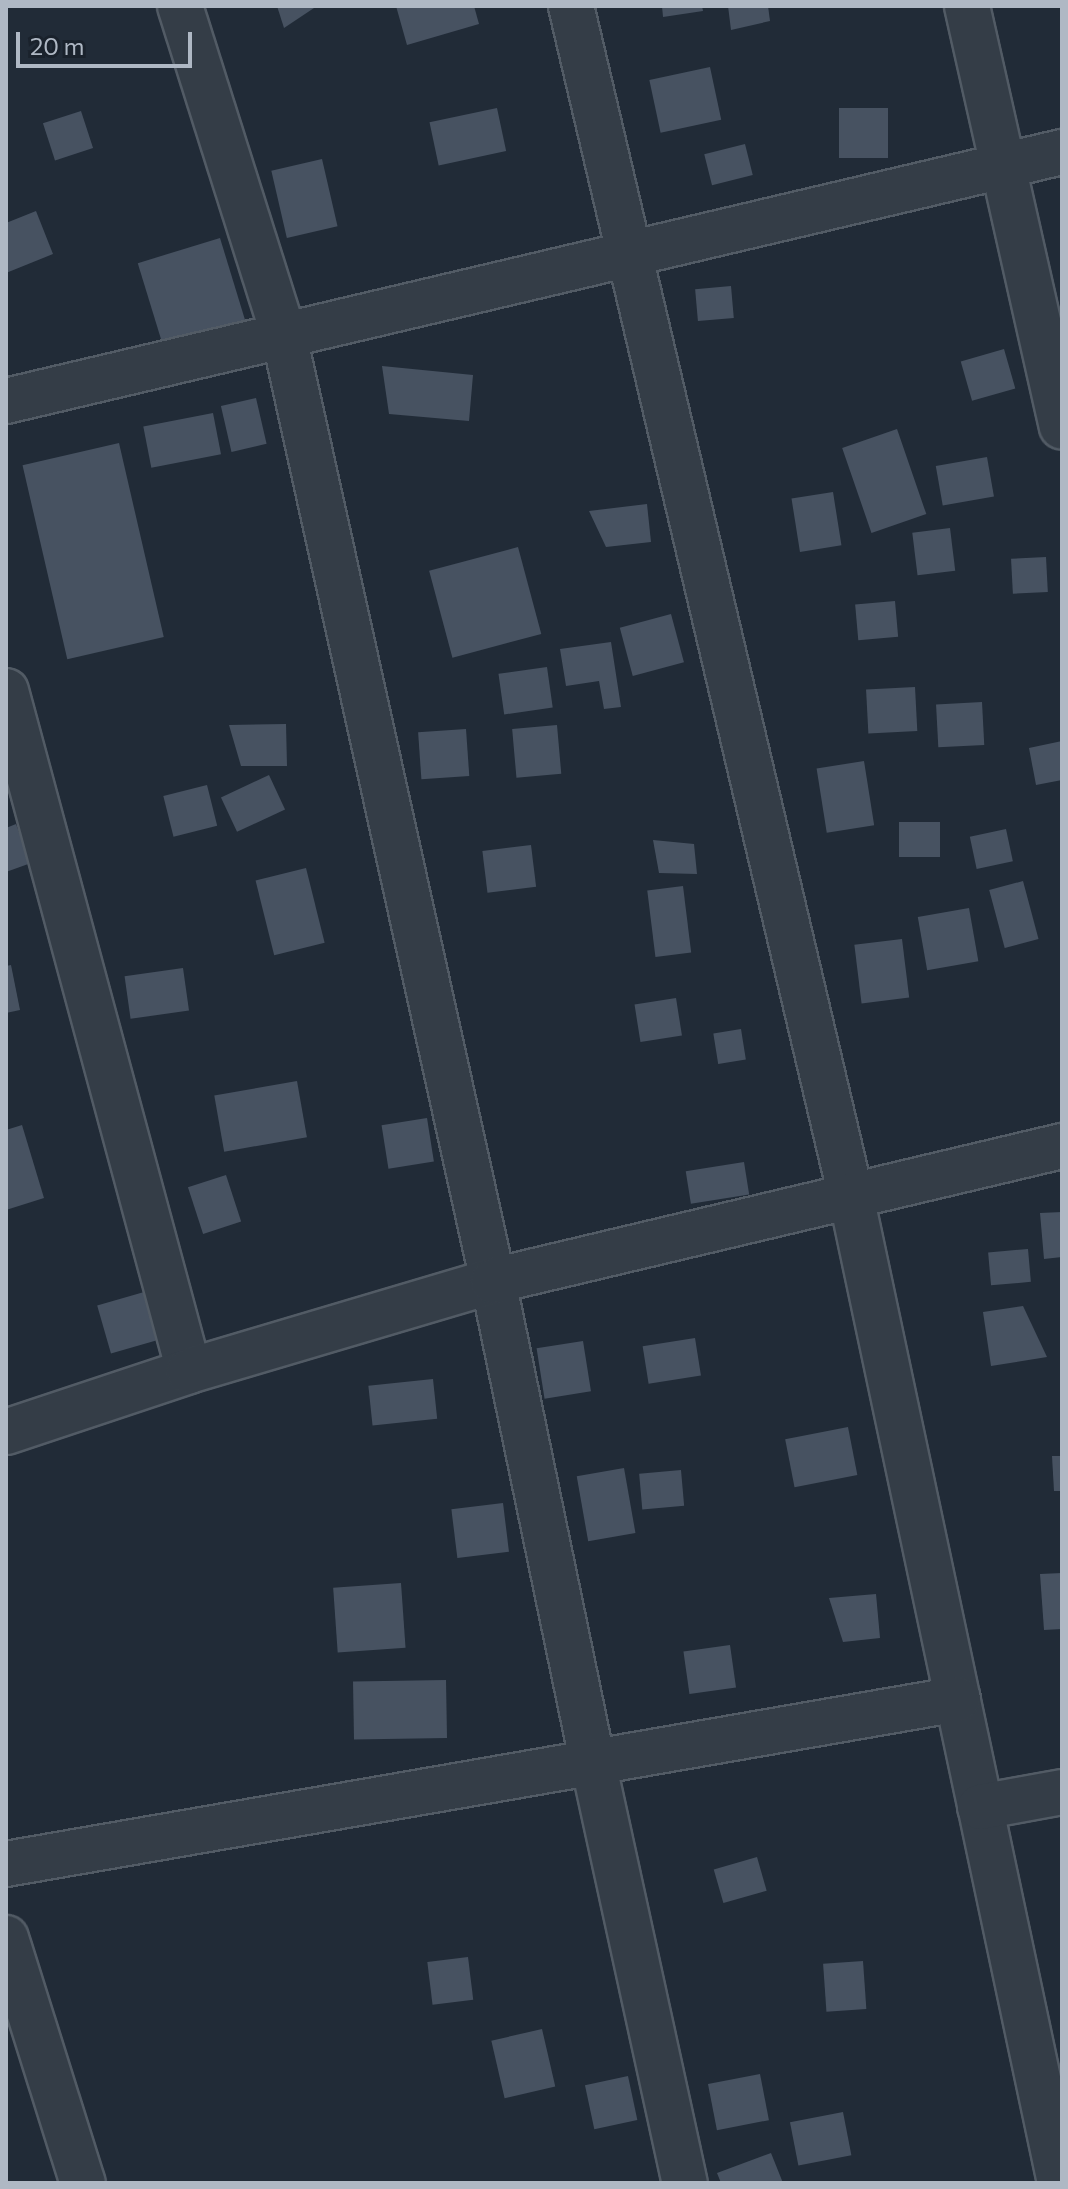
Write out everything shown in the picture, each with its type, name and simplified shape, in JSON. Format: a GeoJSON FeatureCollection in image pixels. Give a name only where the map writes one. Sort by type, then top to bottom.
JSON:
{"type":"FeatureCollection","features":[{"type":"Feature","properties":{"kind":"street"},"geometry":{"type":"LineString","coordinates":[[180,6],[284,336],[493,1281],[685,2183]]}},
{"type":"Feature","properties":{"kind":"street"},"geometry":{"type":"LineString","coordinates":[[571,6],[851,1196],[1060,2182]]}},
{"type":"Feature","properties":{"kind":"street"},"geometry":{"type":"LineString","coordinates":[[967,6],[1062,426]]}},
{"type":"Feature","properties":{"kind":"street"},"geometry":{"type":"LineString","coordinates":[[6,401],[1062,152]]}},
{"type":"Feature","properties":{"kind":"street"},"geometry":{"type":"LineString","coordinates":[[6,691],[189,1371]]}},
{"type":"Feature","properties":{"kind":"street"},"geometry":{"type":"LineString","coordinates":[[6,1432],[189,1371],[493,1281],[1062,1146]]}},
{"type":"Feature","properties":{"kind":"street"},"geometry":{"type":"LineString","coordinates":[[6,1864],[958,1699]]}},
{"type":"Feature","properties":{"kind":"street"},"geometry":{"type":"LineString","coordinates":[[980,1807],[1062,1792]]}},
{"type":"Feature","properties":{"kind":"street"},"geometry":{"type":"LineString","coordinates":[[6,1938],[83,2183]]}},
{"type":"Feature","properties":{"kind":"building"},"geometry":{"type":"Polygon","coordinates":[[[277,6],[313,6],[314,8],[284,28],[277,6]]]}},
{"type":"Feature","properties":{"kind":"building"},"geometry":{"type":"Polygon","coordinates":[[[396,6],[474,6],[479,24],[407,45],[396,6]]]}},
{"type":"Feature","properties":{"kind":"building"},"geometry":{"type":"Polygon","coordinates":[[[662,6],[702,6],[703,11],[663,17],[662,6]]]}},
{"type":"Feature","properties":{"kind":"building"},"geometry":{"type":"Polygon","coordinates":[[[728,6],[768,6],[770,21],[731,30],[728,6]]]}},
{"type":"Feature","properties":{"kind":"building"},"geometry":{"type":"Polygon","coordinates":[[[710,67],[721,120],[661,133],[649,80],[710,67]]]}},
{"type":"Feature","properties":{"kind":"building"},"geometry":{"type":"Polygon","coordinates":[[[497,108],[506,151],[439,165],[430,122],[497,108]]]}},
{"type":"Feature","properties":{"kind":"building"},"geometry":{"type":"Polygon","coordinates":[[[839,108],[888,108],[888,158],[839,158],[839,108]]]}},
{"type":"Feature","properties":{"kind":"building"},"geometry":{"type":"Polygon","coordinates":[[[81,111],[93,148],[55,160],[43,123],[81,111]]]}},
{"type":"Feature","properties":{"kind":"building"},"geometry":{"type":"Polygon","coordinates":[[[745,144],[753,175],[712,185],[704,154],[745,144]]]}},
{"type":"Feature","properties":{"kind":"building"},"geometry":{"type":"Polygon","coordinates":[[[322,159],[338,226],[287,238],[271,171],[322,159]]]}},
{"type":"Feature","properties":{"kind":"building"},"geometry":{"type":"Polygon","coordinates":[[[36,211],[53,254],[6,273],[6,223],[36,211]]]}},
{"type":"Feature","properties":{"kind":"building"},"geometry":{"type":"Polygon","coordinates":[[[220,238],[245,321],[163,346],[138,263],[220,238]]]}},
{"type":"Feature","properties":{"kind":"building"},"geometry":{"type":"Polygon","coordinates":[[[731,286],[734,318],[698,321],[695,289],[731,286]]]}},
{"type":"Feature","properties":{"kind":"building"},"geometry":{"type":"Polygon","coordinates":[[[1004,349],[1015,388],[972,401],[961,361],[1004,349]]]}},
{"type":"Feature","properties":{"kind":"building"},"geometry":{"type":"Polygon","coordinates":[[[382,366],[473,375],[469,421],[389,414],[382,366]]]}},
{"type":"Feature","properties":{"kind":"building"},"geometry":{"type":"Polygon","coordinates":[[[256,398],[267,444],[231,452],[221,406],[256,398]]]}},
{"type":"Feature","properties":{"kind":"building"},"geometry":{"type":"Polygon","coordinates":[[[213,413],[221,454],[151,468],[143,427],[213,413]]]}},
{"type":"Feature","properties":{"kind":"building"},"geometry":{"type":"Polygon","coordinates":[[[897,429],[926,514],[871,533],[842,448],[897,429]]]}},
{"type":"Feature","properties":{"kind":"building"},"geometry":{"type":"Polygon","coordinates":[[[119,443],[164,637],[67,659],[23,465],[119,443]]]}},
{"type":"Feature","properties":{"kind":"building"},"geometry":{"type":"Polygon","coordinates":[[[987,457],[994,496],[943,505],[936,466],[987,457]]]}},
{"type":"Feature","properties":{"kind":"building"},"geometry":{"type":"Polygon","coordinates":[[[833,492],[841,545],[800,552],[792,499],[833,492]]]}},
{"type":"Feature","properties":{"kind":"building"},"geometry":{"type":"Polygon","coordinates":[[[647,504],[651,542],[606,547],[589,511],[647,504]]]}},
{"type":"Feature","properties":{"kind":"building"},"geometry":{"type":"Polygon","coordinates":[[[950,528],[955,571],[918,575],[912,533],[950,528]]]}},
{"type":"Feature","properties":{"kind":"building"},"geometry":{"type":"Polygon","coordinates":[[[518,547],[541,634],[452,658],[429,571],[518,547]]]}},
{"type":"Feature","properties":{"kind":"building"},"geometry":{"type":"Polygon","coordinates":[[[1046,557],[1048,592],[1013,594],[1011,559],[1046,557]]]}},
{"type":"Feature","properties":{"kind":"building"},"geometry":{"type":"Polygon","coordinates":[[[895,601],[898,637],[858,640],[855,604],[895,601]]]}},
{"type":"Feature","properties":{"kind":"building"},"geometry":{"type":"Polygon","coordinates":[[[671,614],[684,662],[633,676],[620,628],[671,614]]]}},
{"type":"Feature","properties":{"kind":"building"},"geometry":{"type":"Polygon","coordinates":[[[611,642],[621,707],[604,709],[599,681],[566,686],[560,649],[611,642]]]}},
{"type":"Feature","properties":{"kind":"building"},"geometry":{"type":"Polygon","coordinates":[[[547,667],[553,708],[504,714],[498,674],[547,667]]]}},
{"type":"Feature","properties":{"kind":"building"},"geometry":{"type":"Polygon","coordinates":[[[915,687],[917,731],[868,734],[866,690],[915,687]]]}},
{"type":"Feature","properties":{"kind":"building"},"geometry":{"type":"Polygon","coordinates":[[[982,702],[984,745],[938,747],[936,704],[982,702]]]}},
{"type":"Feature","properties":{"kind":"building"},"geometry":{"type":"Polygon","coordinates":[[[286,724],[287,766],[241,766],[229,725],[286,724]]]}},
{"type":"Feature","properties":{"kind":"building"},"geometry":{"type":"Polygon","coordinates":[[[557,725],[561,774],[516,778],[512,729],[557,725]]]}},
{"type":"Feature","properties":{"kind":"building"},"geometry":{"type":"Polygon","coordinates":[[[466,729],[469,776],[421,779],[418,732],[466,729]]]}},
{"type":"Feature","properties":{"kind":"building"},"geometry":{"type":"Polygon","coordinates":[[[1062,741],[1062,780],[1036,785],[1029,748],[1062,741]]]}},
{"type":"Feature","properties":{"kind":"building"},"geometry":{"type":"Polygon","coordinates":[[[864,761],[874,825],[827,833],[817,769],[864,761]]]}},
{"type":"Feature","properties":{"kind":"building"},"geometry":{"type":"Polygon","coordinates":[[[269,775],[285,809],[237,832],[221,797],[269,775]]]}},
{"type":"Feature","properties":{"kind":"building"},"geometry":{"type":"Polygon","coordinates":[[[207,785],[217,826],[173,837],[163,796],[207,785]]]}},
{"type":"Feature","properties":{"kind":"building"},"geometry":{"type":"Polygon","coordinates":[[[899,822],[940,822],[940,857],[899,857],[899,822]]]}},
{"type":"Feature","properties":{"kind":"building"},"geometry":{"type":"Polygon","coordinates":[[[16,824],[31,863],[6,872],[6,828],[16,824]]]}},
{"type":"Feature","properties":{"kind":"building"},"geometry":{"type":"Polygon","coordinates":[[[1006,829],[1013,861],[977,869],[970,837],[1006,829]]]}},
{"type":"Feature","properties":{"kind":"building"},"geometry":{"type":"Polygon","coordinates":[[[653,840],[694,844],[697,874],[659,873],[653,840]]]}},
{"type":"Feature","properties":{"kind":"building"},"geometry":{"type":"Polygon","coordinates":[[[531,845],[536,887],[487,893],[482,851],[531,845]]]}},
{"type":"Feature","properties":{"kind":"building"},"geometry":{"type":"Polygon","coordinates":[[[306,868],[325,943],[274,955],[256,881],[306,868]]]}},
{"type":"Feature","properties":{"kind":"building"},"geometry":{"type":"Polygon","coordinates":[[[1023,881],[1039,939],[1005,948],[989,890],[1023,881]]]}},
{"type":"Feature","properties":{"kind":"building"},"geometry":{"type":"Polygon","coordinates":[[[683,886],[691,953],[655,957],[647,890],[683,886]]]}},
{"type":"Feature","properties":{"kind":"building"},"geometry":{"type":"Polygon","coordinates":[[[969,908],[978,961],[927,970],[918,917],[969,908]]]}},
{"type":"Feature","properties":{"kind":"building"},"geometry":{"type":"Polygon","coordinates":[[[902,939],[909,998],[862,1003],[854,945],[902,939]]]}},
{"type":"Feature","properties":{"kind":"building"},"geometry":{"type":"Polygon","coordinates":[[[11,965],[20,1010],[6,1013],[6,966],[11,965]]]}},
{"type":"Feature","properties":{"kind":"building"},"geometry":{"type":"Polygon","coordinates":[[[183,968],[189,1011],[131,1019],[125,976],[183,968]]]}},
{"type":"Feature","properties":{"kind":"building"},"geometry":{"type":"Polygon","coordinates":[[[676,998],[682,1036],[640,1042],[635,1005],[676,998]]]}},
{"type":"Feature","properties":{"kind":"building"},"geometry":{"type":"Polygon","coordinates":[[[741,1029],[746,1060],[718,1064],[713,1033],[741,1029]]]}},
{"type":"Feature","properties":{"kind":"building"},"geometry":{"type":"Polygon","coordinates":[[[297,1081],[307,1137],[224,1152],[214,1096],[297,1081]]]}},
{"type":"Feature","properties":{"kind":"building"},"geometry":{"type":"Polygon","coordinates":[[[427,1118],[434,1161],[388,1169],[382,1125],[427,1118]]]}},
{"type":"Feature","properties":{"kind":"building"},"geometry":{"type":"Polygon","coordinates":[[[22,1125],[44,1198],[6,1210],[6,1130],[22,1125]]]}},
{"type":"Feature","properties":{"kind":"building"},"geometry":{"type":"Polygon","coordinates":[[[744,1162],[749,1195],[691,1204],[686,1171],[744,1162]]]}},
{"type":"Feature","properties":{"kind":"building"},"geometry":{"type":"Polygon","coordinates":[[[226,1175],[241,1222],[203,1234],[188,1187],[226,1175]]]}},
{"type":"Feature","properties":{"kind":"building"},"geometry":{"type":"Polygon","coordinates":[[[1062,1212],[1062,1257],[1044,1259],[1040,1213],[1062,1212]]]}},
{"type":"Feature","properties":{"kind":"building"},"geometry":{"type":"Polygon","coordinates":[[[1028,1249],[1031,1282],[991,1285],[988,1252],[1028,1249]]]}},
{"type":"Feature","properties":{"kind":"building"},"geometry":{"type":"Polygon","coordinates":[[[151,1290],[165,1338],[111,1353],[97,1305],[151,1290]]]}},
{"type":"Feature","properties":{"kind":"building"},"geometry":{"type":"Polygon","coordinates":[[[1023,1306],[1047,1357],[991,1366],[983,1312],[1023,1306]]]}},
{"type":"Feature","properties":{"kind":"building"},"geometry":{"type":"Polygon","coordinates":[[[695,1338],[701,1376],[649,1384],[643,1346],[695,1338]]]}},
{"type":"Feature","properties":{"kind":"building"},"geometry":{"type":"Polygon","coordinates":[[[583,1341],[591,1391],[545,1399],[537,1348],[583,1341]]]}},
{"type":"Feature","properties":{"kind":"building"},"geometry":{"type":"Polygon","coordinates":[[[433,1379],[437,1419],[373,1426],[368,1386],[433,1379]]]}},
{"type":"Feature","properties":{"kind":"building"},"geometry":{"type":"Polygon","coordinates":[[[848,1427],[857,1475],[795,1487],[785,1439],[848,1427]]]}},
{"type":"Feature","properties":{"kind":"building"},"geometry":{"type":"Polygon","coordinates":[[[1052,1456],[1062,1456],[1062,1491],[1054,1491],[1052,1456]]]}},
{"type":"Feature","properties":{"kind":"building"},"geometry":{"type":"Polygon","coordinates":[[[624,1468],[635,1533],[588,1541],[577,1476],[624,1468]]]}},
{"type":"Feature","properties":{"kind":"building"},"geometry":{"type":"Polygon","coordinates":[[[681,1470],[684,1506],[642,1510],[639,1474],[681,1470]]]}},
{"type":"Feature","properties":{"kind":"building"},"geometry":{"type":"Polygon","coordinates":[[[503,1503],[509,1552],[457,1558],[451,1509],[503,1503]]]}},
{"type":"Feature","properties":{"kind":"building"},"geometry":{"type":"Polygon","coordinates":[[[1062,1573],[1062,1629],[1044,1630],[1040,1574],[1062,1573]]]}},
{"type":"Feature","properties":{"kind":"building"},"geometry":{"type":"Polygon","coordinates":[[[401,1583],[406,1648],[338,1653],[333,1588],[401,1583]]]}},
{"type":"Feature","properties":{"kind":"building"},"geometry":{"type":"Polygon","coordinates":[[[876,1594],[880,1638],[843,1642],[829,1598],[876,1594]]]}},
{"type":"Feature","properties":{"kind":"building"},"geometry":{"type":"Polygon","coordinates":[[[730,1645],[736,1688],[689,1694],[683,1652],[730,1645]]]}},
{"type":"Feature","properties":{"kind":"building"},"geometry":{"type":"Polygon","coordinates":[[[446,1680],[447,1738],[354,1740],[353,1682],[446,1680]]]}},
{"type":"Feature","properties":{"kind":"building"},"geometry":{"type":"Polygon","coordinates":[[[757,1857],[767,1891],[723,1903],[714,1869],[757,1857]]]}},
{"type":"Feature","properties":{"kind":"building"},"geometry":{"type":"Polygon","coordinates":[[[468,1957],[473,2000],[433,2005],[427,1962],[468,1957]]]}},
{"type":"Feature","properties":{"kind":"building"},"geometry":{"type":"Polygon","coordinates":[[[863,1961],[866,2009],[826,2012],[823,1964],[863,1961]]]}},
{"type":"Feature","properties":{"kind":"building"},"geometry":{"type":"Polygon","coordinates":[[[542,2029],[555,2086],[505,2098],[491,2041],[542,2029]]]}},
{"type":"Feature","properties":{"kind":"building"},"geometry":{"type":"Polygon","coordinates":[[[760,2074],[769,2120],[717,2130],[708,2084],[760,2074]]]}},
{"type":"Feature","properties":{"kind":"building"},"geometry":{"type":"Polygon","coordinates":[[[628,2076],[637,2120],[594,2129],[585,2085],[628,2076]]]}},
{"type":"Feature","properties":{"kind":"building"},"geometry":{"type":"Polygon","coordinates":[[[843,2112],[851,2155],[798,2165],[790,2122],[843,2112]]]}},
{"type":"Feature","properties":{"kind":"building"},"geometry":{"type":"Polygon","coordinates":[[[771,2153],[783,2183],[721,2183],[717,2173],[771,2153]]]}}]}
